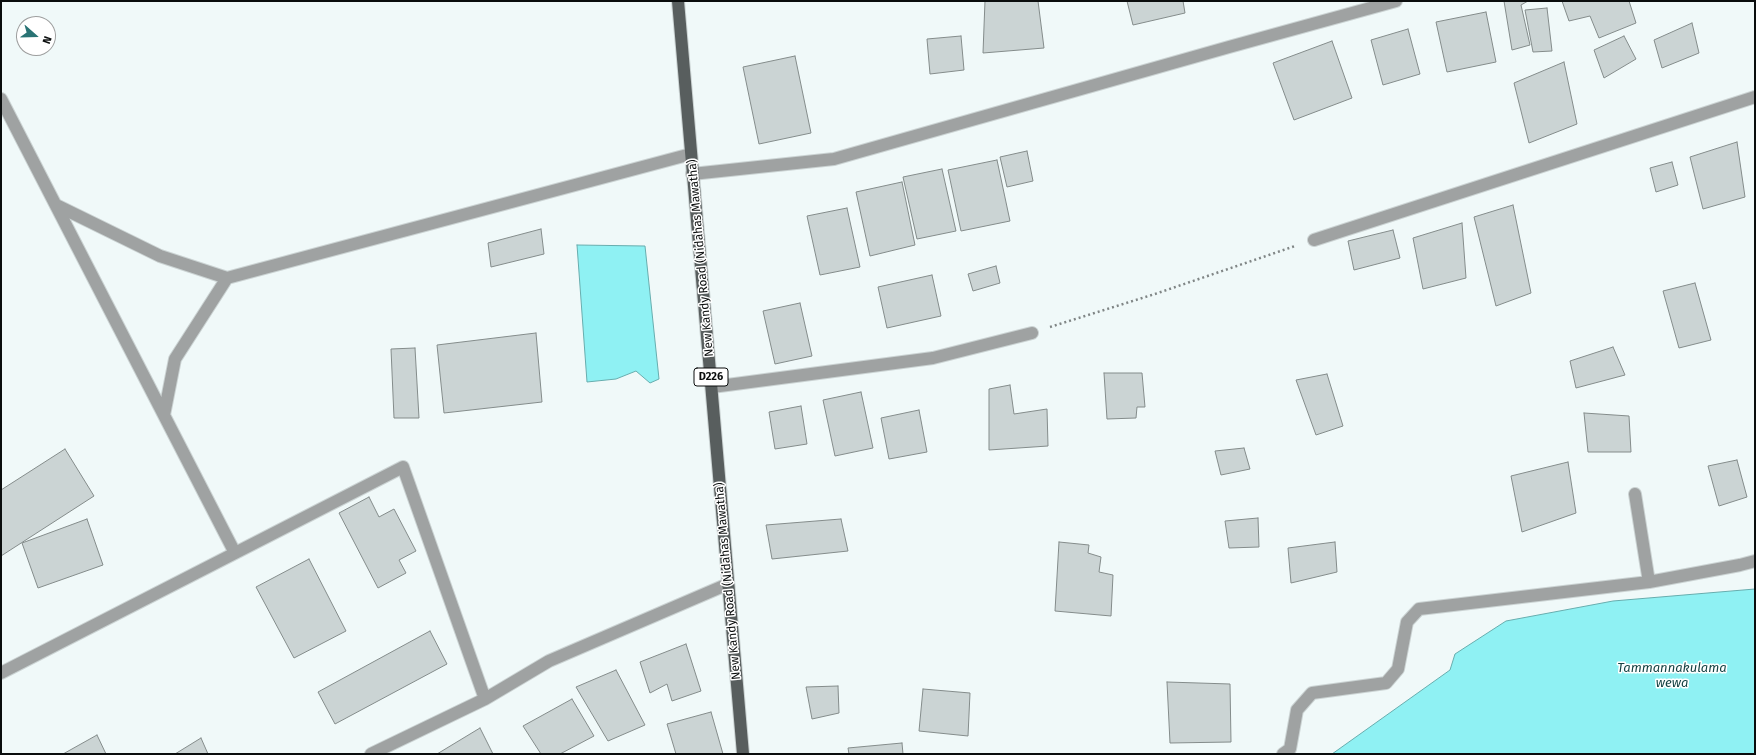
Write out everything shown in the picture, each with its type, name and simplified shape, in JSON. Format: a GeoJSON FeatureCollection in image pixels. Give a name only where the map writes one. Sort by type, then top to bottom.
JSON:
{"type":"FeatureCollection","features":[{"type":"Feature","properties":{"kind":"main road","name":"New Kandy Road (Nidahas Mawatha)"},"geometry":{"type":"LineString","coordinates":[[678,1],[743,754]]}},
{"type":"Feature","properties":{"kind":"street"},"geometry":{"type":"LineString","coordinates":[[692,174],[834,159],[1396,1]]}},
{"type":"Feature","properties":{"kind":"street"},"geometry":{"type":"LineString","coordinates":[[1314,240],[1755,97]]}},
{"type":"Feature","properties":{"kind":"street"},"geometry":{"type":"LineString","coordinates":[[2,105],[56,205],[235,553]]}},
{"type":"Feature","properties":{"kind":"street"},"geometry":{"type":"LineString","coordinates":[[56,205],[160,256],[227,278],[691,154]]}},
{"type":"Feature","properties":{"kind":"street"},"geometry":{"type":"LineString","coordinates":[[164,415],[175,359],[227,278]]}},
{"type":"Feature","properties":{"kind":"street"},"geometry":{"type":"LineString","coordinates":[[712,387],[933,358],[1032,333]]}},
{"type":"Feature","properties":{"kind":"street"},"geometry":{"type":"LineString","coordinates":[[1,673],[403,467],[485,699]]}},
{"type":"Feature","properties":{"kind":"street"},"geometry":{"type":"LineString","coordinates":[[1635,494],[1649,582]]}},
{"type":"Feature","properties":{"kind":"street"},"geometry":{"type":"LineString","coordinates":[[1283,754],[1290,749],[1297,710],[1312,693],[1386,683],[1398,669],[1407,622],[1418,609],[1649,582],[1755,561]]}},
{"type":"Feature","properties":{"kind":"street"},"geometry":{"type":"LineString","coordinates":[[371,754],[485,699],[549,661],[728,584]]}},
{"type":"Feature","properties":{"kind":"path"},"geometry":{"type":"LineString","coordinates":[[1032,333],[1158,293],[1314,240]]}},
{"type":"Feature","properties":{"kind":"water"},"geometry":{"type":"Polygon","coordinates":[[[577,245],[645,246],[659,379],[650,383],[636,371],[616,379],[587,382],[577,245]]]}},
{"type":"Feature","properties":{"kind":"water","name":"Tammannakulama wewa"},"geometry":{"type":"Polygon","coordinates":[[[1755,589],[1755,754],[1332,754],[1450,670],[1455,654],[1506,621],[1613,601],[1755,589]]]}},
{"type":"Feature","properties":{"kind":"building"},"geometry":{"type":"Polygon","coordinates":[[[985,1],[1038,1],[1044,48],[983,53],[985,1]]]}},
{"type":"Feature","properties":{"kind":"building"},"geometry":{"type":"Polygon","coordinates":[[[1127,1],[1183,1],[1185,13],[1133,25],[1127,1]]]}},
{"type":"Feature","properties":{"kind":"building"},"geometry":{"type":"Polygon","coordinates":[[[1504,1],[1528,1],[1521,5],[1530,45],[1512,50],[1504,1]]]}},
{"type":"Feature","properties":{"kind":"building"},"geometry":{"type":"Polygon","coordinates":[[[1562,1],[1629,1],[1636,23],[1599,38],[1590,16],[1569,21],[1562,1]]]}},
{"type":"Feature","properties":{"kind":"building"},"geometry":{"type":"Polygon","coordinates":[[[1547,8],[1552,51],[1533,52],[1525,10],[1547,8]]]}},
{"type":"Feature","properties":{"kind":"building"},"geometry":{"type":"Polygon","coordinates":[[[1486,12],[1496,62],[1447,72],[1436,22],[1486,12]]]}},
{"type":"Feature","properties":{"kind":"building"},"geometry":{"type":"Polygon","coordinates":[[[1692,23],[1699,53],[1662,68],[1654,40],[1692,23]]]}},
{"type":"Feature","properties":{"kind":"building"},"geometry":{"type":"Polygon","coordinates":[[[1408,29],[1420,74],[1383,85],[1371,40],[1408,29]]]}},
{"type":"Feature","properties":{"kind":"building"},"geometry":{"type":"Polygon","coordinates":[[[961,36],[964,70],[930,74],[927,39],[961,36]]]}},
{"type":"Feature","properties":{"kind":"building"},"geometry":{"type":"Polygon","coordinates":[[[1624,36],[1636,59],[1604,78],[1594,50],[1624,36]]]}},
{"type":"Feature","properties":{"kind":"building"},"geometry":{"type":"Polygon","coordinates":[[[1332,41],[1352,98],[1294,120],[1273,63],[1332,41]]]}},
{"type":"Feature","properties":{"kind":"building"},"geometry":{"type":"Polygon","coordinates":[[[795,56],[811,133],[759,144],[743,67],[795,56]]]}},
{"type":"Feature","properties":{"kind":"building"},"geometry":{"type":"Polygon","coordinates":[[[1564,62],[1577,124],[1529,143],[1514,83],[1564,62]]]}},
{"type":"Feature","properties":{"kind":"building"},"geometry":{"type":"Polygon","coordinates":[[[1737,142],[1745,197],[1703,209],[1690,157],[1737,142]]]}},
{"type":"Feature","properties":{"kind":"building"},"geometry":{"type":"Polygon","coordinates":[[[1027,151],[1033,181],[1007,187],[1000,157],[1027,151]]]}},
{"type":"Feature","properties":{"kind":"building"},"geometry":{"type":"Polygon","coordinates":[[[997,160],[1010,221],[961,231],[948,170],[997,160]]]}},
{"type":"Feature","properties":{"kind":"building"},"geometry":{"type":"Polygon","coordinates":[[[1672,162],[1678,185],[1656,192],[1650,168],[1672,162]]]}},
{"type":"Feature","properties":{"kind":"building"},"geometry":{"type":"Polygon","coordinates":[[[942,169],[956,231],[917,239],[903,177],[942,169]]]}},
{"type":"Feature","properties":{"kind":"building"},"geometry":{"type":"Polygon","coordinates":[[[902,182],[915,245],[870,256],[856,192],[902,182]]]}},
{"type":"Feature","properties":{"kind":"building"},"geometry":{"type":"Polygon","coordinates":[[[1513,205],[1531,293],[1496,306],[1474,217],[1513,205]]]}},
{"type":"Feature","properties":{"kind":"building"},"geometry":{"type":"Polygon","coordinates":[[[847,208],[860,267],[820,275],[807,216],[847,208]]]}},
{"type":"Feature","properties":{"kind":"building"},"geometry":{"type":"Polygon","coordinates":[[[1462,223],[1466,278],[1423,289],[1413,238],[1462,223]]]}},
{"type":"Feature","properties":{"kind":"building"},"geometry":{"type":"Polygon","coordinates":[[[541,229],[544,254],[491,267],[488,243],[541,229]]]}},
{"type":"Feature","properties":{"kind":"building"},"geometry":{"type":"Polygon","coordinates":[[[1393,230],[1400,258],[1354,270],[1348,241],[1393,230]]]}},
{"type":"Feature","properties":{"kind":"building"},"geometry":{"type":"Polygon","coordinates":[[[996,266],[1000,283],[973,291],[968,274],[996,266]]]}},
{"type":"Feature","properties":{"kind":"building"},"geometry":{"type":"Polygon","coordinates":[[[932,275],[941,316],[887,328],[878,287],[932,275]]]}},
{"type":"Feature","properties":{"kind":"building"},"geometry":{"type":"Polygon","coordinates":[[[1695,283],[1711,340],[1679,348],[1663,291],[1695,283]]]}},
{"type":"Feature","properties":{"kind":"building"},"geometry":{"type":"Polygon","coordinates":[[[800,303],[812,356],[775,364],[763,311],[800,303]]]}},
{"type":"Feature","properties":{"kind":"building"},"geometry":{"type":"Polygon","coordinates":[[[536,333],[542,402],[444,413],[437,345],[536,333]]]}},
{"type":"Feature","properties":{"kind":"building"},"geometry":{"type":"Polygon","coordinates":[[[1613,347],[1625,375],[1576,388],[1570,361],[1613,347]]]}},
{"type":"Feature","properties":{"kind":"building"},"geometry":{"type":"Polygon","coordinates":[[[415,348],[419,418],[394,418],[391,349],[415,348]]]}},
{"type":"Feature","properties":{"kind":"building"},"geometry":{"type":"Polygon","coordinates":[[[1104,373],[1142,373],[1145,407],[1137,407],[1136,418],[1107,419],[1104,373]]]}},
{"type":"Feature","properties":{"kind":"building"},"geometry":{"type":"Polygon","coordinates":[[[1327,374],[1343,426],[1316,435],[1296,380],[1327,374]]]}},
{"type":"Feature","properties":{"kind":"building"},"geometry":{"type":"Polygon","coordinates":[[[1010,385],[1014,414],[1047,409],[1048,446],[989,450],[989,389],[1010,385]]]}},
{"type":"Feature","properties":{"kind":"building"},"geometry":{"type":"Polygon","coordinates":[[[861,392],[873,448],[835,456],[823,400],[861,392]]]}},
{"type":"Feature","properties":{"kind":"building"},"geometry":{"type":"Polygon","coordinates":[[[801,406],[807,444],[775,449],[769,412],[801,406]]]}},
{"type":"Feature","properties":{"kind":"building"},"geometry":{"type":"Polygon","coordinates":[[[919,410],[927,452],[889,459],[881,418],[919,410]]]}},
{"type":"Feature","properties":{"kind":"building"},"geometry":{"type":"Polygon","coordinates":[[[1584,413],[1629,416],[1631,452],[1588,452],[1584,413]]]}},
{"type":"Feature","properties":{"kind":"building"},"geometry":{"type":"Polygon","coordinates":[[[1244,448],[1250,469],[1221,475],[1215,451],[1244,448]]]}},
{"type":"Feature","properties":{"kind":"building"},"geometry":{"type":"Polygon","coordinates":[[[65,449],[94,496],[1,556],[1,490],[65,449]]]}},
{"type":"Feature","properties":{"kind":"building"},"geometry":{"type":"Polygon","coordinates":[[[1737,460],[1747,497],[1719,506],[1708,466],[1737,460]]]}},
{"type":"Feature","properties":{"kind":"building"},"geometry":{"type":"Polygon","coordinates":[[[1568,462],[1576,513],[1522,532],[1511,476],[1568,462]]]}},
{"type":"Feature","properties":{"kind":"building"},"geometry":{"type":"Polygon","coordinates":[[[369,497],[379,517],[394,509],[416,551],[399,560],[406,573],[378,588],[339,513],[369,497]]]}},
{"type":"Feature","properties":{"kind":"building"},"geometry":{"type":"Polygon","coordinates":[[[1258,518],[1259,547],[1229,548],[1225,521],[1258,518]]]}},
{"type":"Feature","properties":{"kind":"building"},"geometry":{"type":"Polygon","coordinates":[[[87,519],[103,565],[38,588],[22,543],[87,519]]]}},
{"type":"Feature","properties":{"kind":"building"},"geometry":{"type":"Polygon","coordinates":[[[841,519],[848,551],[772,559],[766,525],[841,519]]]}},
{"type":"Feature","properties":{"kind":"building"},"geometry":{"type":"Polygon","coordinates":[[[1059,542],[1089,545],[1088,553],[1101,557],[1099,572],[1113,575],[1111,616],[1055,611],[1059,542]]]}},
{"type":"Feature","properties":{"kind":"building"},"geometry":{"type":"Polygon","coordinates":[[[1335,542],[1337,572],[1291,583],[1288,548],[1335,542]]]}},
{"type":"Feature","properties":{"kind":"building"},"geometry":{"type":"Polygon","coordinates":[[[309,559],[346,631],[294,658],[256,587],[309,559]]]}},
{"type":"Feature","properties":{"kind":"building"},"geometry":{"type":"Polygon","coordinates":[[[430,631],[447,664],[335,724],[318,692],[430,631]]]}},
{"type":"Feature","properties":{"kind":"building"},"geometry":{"type":"Polygon","coordinates":[[[686,644],[701,691],[672,701],[667,684],[650,693],[640,662],[686,644]]]}},
{"type":"Feature","properties":{"kind":"building"},"geometry":{"type":"Polygon","coordinates":[[[616,670],[645,725],[608,741],[576,687],[616,670]]]}},
{"type":"Feature","properties":{"kind":"building"},"geometry":{"type":"Polygon","coordinates":[[[1167,682],[1230,684],[1231,742],[1170,743],[1167,682]]]}},
{"type":"Feature","properties":{"kind":"building"},"geometry":{"type":"Polygon","coordinates":[[[838,686],[839,713],[812,719],[806,687],[838,686]]]}},
{"type":"Feature","properties":{"kind":"building"},"geometry":{"type":"Polygon","coordinates":[[[923,689],[970,693],[968,736],[919,731],[923,689]]]}},
{"type":"Feature","properties":{"kind":"building"},"geometry":{"type":"Polygon","coordinates":[[[572,699],[594,736],[560,754],[541,754],[523,726],[572,699]]]}},
{"type":"Feature","properties":{"kind":"building"},"geometry":{"type":"Polygon","coordinates":[[[711,712],[723,754],[676,754],[667,724],[711,712]]]}},
{"type":"Feature","properties":{"kind":"building"},"geometry":{"type":"Polygon","coordinates":[[[480,728],[493,754],[437,754],[480,728]]]}},
{"type":"Feature","properties":{"kind":"building"},"geometry":{"type":"Polygon","coordinates":[[[97,735],[106,754],[63,754],[97,735]]]}},
{"type":"Feature","properties":{"kind":"building"},"geometry":{"type":"Polygon","coordinates":[[[201,738],[208,754],[175,754],[201,738]]]}},
{"type":"Feature","properties":{"kind":"building"},"geometry":{"type":"Polygon","coordinates":[[[902,743],[903,754],[849,754],[848,748],[902,743]]]}}]}
